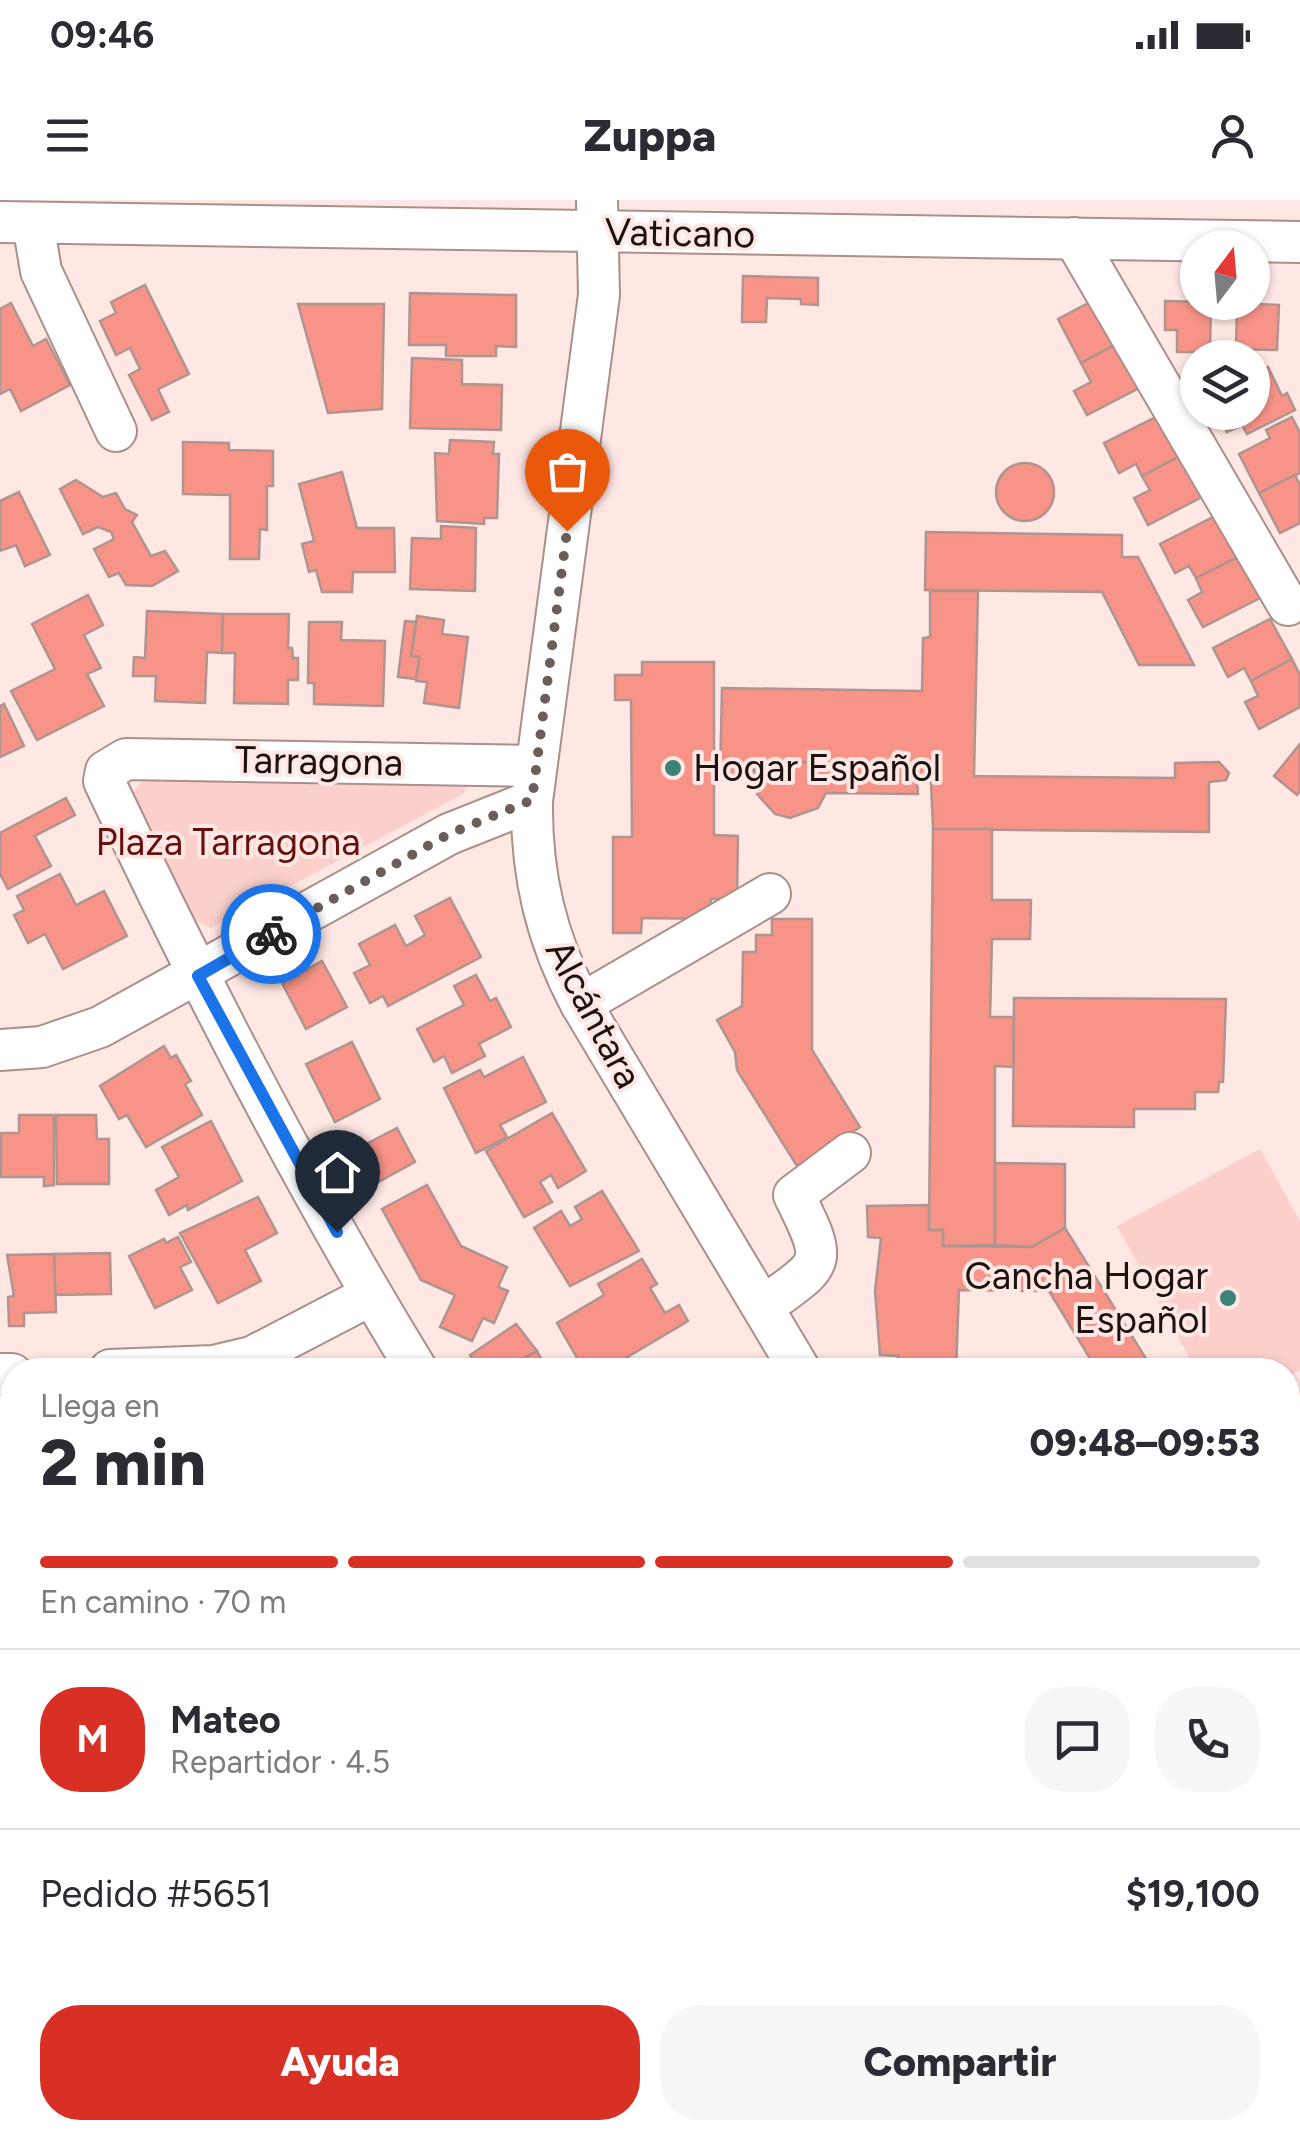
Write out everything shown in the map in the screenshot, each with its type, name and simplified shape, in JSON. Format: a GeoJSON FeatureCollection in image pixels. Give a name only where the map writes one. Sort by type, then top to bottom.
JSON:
{"type":"FeatureCollection","features":[{"type":"Feature","properties":{"kind":"street","name":"Vaticano"},"geometry":{"type":"LineString","coordinates":[[16,222],[129,212],[599,216],[1074,238],[1300,242]]}},
{"type":"Feature","properties":{"kind":"street","name":"Alcántara"},"geometry":{"type":"LineString","coordinates":[[599,216],[598,295],[534,783],[533,855],[542,908],[557,954],[581,1004],[793,1358]]}},
{"type":"Feature","properties":{"kind":"street"},"geometry":{"type":"LineString","coordinates":[[16,222],[116,430]]}},
{"type":"Feature","properties":{"kind":"street"},"geometry":{"type":"LineString","coordinates":[[1074,238],[1288,605]]}},
{"type":"Feature","properties":{"kind":"street","name":"Tarragona"},"geometry":{"type":"LineString","coordinates":[[198,976],[104,781],[106,770],[126,759],[534,783]]}},
{"type":"Feature","properties":{"kind":"street"},"geometry":{"type":"LineString","coordinates":[[0,1050],[42,1047],[78,1037],[198,976],[534,783]]}},
{"type":"Feature","properties":{"kind":"street"},"geometry":{"type":"LineString","coordinates":[[581,1004],[770,894]]}},
{"type":"Feature","properties":{"kind":"street"},"geometry":{"type":"LineString","coordinates":[[198,976],[371,1296],[410,1358]]}},
{"type":"Feature","properties":{"kind":"street"},"geometry":{"type":"LineString","coordinates":[[762,1308],[808,1274],[817,1262],[816,1238],[794,1195],[850,1153]]}},
{"type":"Feature","properties":{"kind":"street"},"geometry":{"type":"LineString","coordinates":[[248,1358],[371,1296]]}},
{"type":"Feature","properties":{"kind":"green space","name":"Plaza Tarragona"},"geometry":{"type":"Polygon","coordinates":[[[144,778],[468,785],[463,794],[211,928],[195,920],[133,816],[130,797],[144,778]]]}},
{"type":"Feature","properties":{"kind":"green space","name":"Cancha Hogar Español"},"geometry":{"type":"Polygon","coordinates":[[[1260,1149],[1300,1221],[1300,1358],[1189,1358],[1117,1226],[1260,1149]]]}},
{"type":"Feature","properties":{"kind":"building"},"geometry":{"type":"Polygon","coordinates":[[[743,276],[818,278],[818,305],[801,304],[801,299],[767,298],[766,322],[742,322],[743,276]]]}},
{"type":"Feature","properties":{"kind":"building"},"geometry":{"type":"Polygon","coordinates":[[[145,285],[189,374],[158,389],[169,412],[152,420],[129,375],[140,369],[130,348],[116,355],[100,321],[116,313],[111,302],[145,285]]]}},
{"type":"Feature","properties":{"kind":"building"},"geometry":{"type":"Polygon","coordinates":[[[410,293],[516,295],[516,347],[496,346],[496,356],[446,356],[446,345],[409,345],[410,293]]]}},
{"type":"Feature","properties":{"kind":"building"},"geometry":{"type":"Polygon","coordinates":[[[1098,298],[1122,341],[1081,363],[1058,319],[1098,298]]]}},
{"type":"Feature","properties":{"kind":"building"},"geometry":{"type":"Polygon","coordinates":[[[1165,301],[1180,301],[1180,320],[1211,320],[1210,340],[1180,340],[1180,352],[1177,330],[1165,330],[1165,301]]]}},
{"type":"Feature","properties":{"kind":"building"},"geometry":{"type":"Polygon","coordinates":[[[11,303],[33,346],[46,339],[70,385],[21,411],[10,389],[0,394],[0,309],[11,303]]]}},
{"type":"Feature","properties":{"kind":"building"},"geometry":{"type":"Polygon","coordinates":[[[298,304],[384,304],[382,409],[328,413],[298,304]]]}},
{"type":"Feature","properties":{"kind":"building"},"geometry":{"type":"Polygon","coordinates":[[[1270,305],[1279,305],[1277,350],[1270,350],[1270,340],[1236,340],[1237,320],[1270,320],[1270,305]]]}},
{"type":"Feature","properties":{"kind":"building"},"geometry":{"type":"Polygon","coordinates":[[[1122,341],[1145,385],[1087,415],[1074,391],[1091,382],[1081,363],[1122,341]]]}},
{"type":"Feature","properties":{"kind":"building"},"geometry":{"type":"Polygon","coordinates":[[[412,358],[462,360],[462,384],[502,385],[501,430],[410,428],[412,358]]]}},
{"type":"Feature","properties":{"kind":"building"},"geometry":{"type":"Polygon","coordinates":[[[1270,371],[1282,396],[1287,393],[1295,410],[1270,422],[1270,371]]]}},
{"type":"Feature","properties":{"kind":"building"},"geometry":{"type":"Polygon","coordinates":[[[1160,415],[1182,455],[1142,476],[1136,464],[1119,473],[1104,443],[1160,415]]]}},
{"type":"Feature","properties":{"kind":"building"},"geometry":{"type":"Polygon","coordinates":[[[1292,417],[1300,433],[1300,473],[1259,493],[1239,454],[1270,438],[1266,430],[1292,417]]]}},
{"type":"Feature","properties":{"kind":"building"},"geometry":{"type":"Polygon","coordinates":[[[450,440],[494,442],[493,454],[499,454],[497,518],[484,518],[484,524],[437,521],[435,453],[449,454],[450,440]]]}},
{"type":"Feature","properties":{"kind":"building"},"geometry":{"type":"Polygon","coordinates":[[[183,442],[229,443],[229,450],[273,451],[273,486],[267,486],[267,530],[260,529],[259,559],[230,559],[230,495],[183,494],[183,442]]]}},
{"type":"Feature","properties":{"kind":"building"},"geometry":{"type":"Polygon","coordinates":[[[1182,455],[1204,496],[1148,525],[1134,498],[1150,490],[1142,476],[1182,455]]]}},
{"type":"Feature","properties":{"kind":"building"},"geometry":{"type":"Polygon","coordinates":[[[1025,463],[1046,471],[1054,492],[1046,513],[1025,521],[1004,513],[996,492],[1004,471],[1025,463]]]}},
{"type":"Feature","properties":{"kind":"building"},"geometry":{"type":"Polygon","coordinates":[[[342,472],[357,528],[394,528],[395,572],[353,572],[352,592],[322,592],[316,570],[309,572],[302,544],[314,541],[299,484],[342,472]]]}},
{"type":"Feature","properties":{"kind":"building"},"geometry":{"type":"Polygon","coordinates":[[[1295,475],[1300,485],[1300,523],[1280,533],[1259,493],[1295,475]]]}},
{"type":"Feature","properties":{"kind":"building"},"geometry":{"type":"Polygon","coordinates":[[[76,480],[103,497],[116,493],[125,509],[137,515],[132,522],[151,556],[165,551],[178,571],[152,586],[126,585],[119,573],[109,577],[94,549],[114,539],[111,532],[98,527],[83,534],[60,489],[76,480]]]}},
{"type":"Feature","properties":{"kind":"building"},"geometry":{"type":"Polygon","coordinates":[[[19,492],[50,555],[25,566],[16,545],[0,551],[0,501],[19,492]]]}},
{"type":"Feature","properties":{"kind":"building"},"geometry":{"type":"Polygon","coordinates":[[[1217,515],[1238,557],[1196,578],[1189,566],[1175,573],[1160,544],[1217,515]]]}},
{"type":"Feature","properties":{"kind":"building"},"geometry":{"type":"Polygon","coordinates":[[[441,526],[476,528],[475,591],[410,589],[412,538],[441,539],[441,526]]]}},
{"type":"Feature","properties":{"kind":"building"},"geometry":{"type":"Polygon","coordinates":[[[926,532],[1122,535],[1122,557],[1138,557],[1194,665],[1139,665],[1102,592],[925,590],[926,532]]]}},
{"type":"Feature","properties":{"kind":"building"},"geometry":{"type":"Polygon","coordinates":[[[1238,557],[1260,598],[1203,627],[1188,600],[1202,592],[1196,578],[1238,557]]]}},
{"type":"Feature","properties":{"kind":"building"},"geometry":{"type":"Polygon","coordinates":[[[930,591],[978,591],[974,776],[1175,778],[1175,763],[1219,762],[1229,773],[1226,780],[1209,782],[1209,832],[933,829],[931,782],[890,781],[890,764],[753,761],[752,777],[720,778],[722,688],[922,691],[923,638],[930,637],[930,591]]]}},
{"type":"Feature","properties":{"kind":"building"},"geometry":{"type":"Polygon","coordinates":[[[88,595],[103,625],[84,635],[101,668],[87,674],[104,706],[37,740],[11,691],[55,669],[32,624],[88,595]]]}},
{"type":"Feature","properties":{"kind":"building"},"geometry":{"type":"Polygon","coordinates":[[[147,611],[223,614],[222,653],[207,652],[205,703],[155,701],[156,676],[133,676],[134,657],[145,658],[147,611]]]}},
{"type":"Feature","properties":{"kind":"building"},"geometry":{"type":"Polygon","coordinates":[[[223,614],[289,614],[288,648],[292,648],[293,658],[298,658],[298,680],[288,680],[288,704],[234,703],[235,653],[222,653],[223,614]]]}},
{"type":"Feature","properties":{"kind":"building"},"geometry":{"type":"Polygon","coordinates":[[[417,616],[444,620],[442,634],[468,637],[459,708],[424,703],[427,682],[416,681],[419,657],[411,656],[417,616]]]}},
{"type":"Feature","properties":{"kind":"building"},"geometry":{"type":"Polygon","coordinates":[[[1270,619],[1292,659],[1251,681],[1244,668],[1228,677],[1213,648],[1270,619]]]}},
{"type":"Feature","properties":{"kind":"building"},"geometry":{"type":"Polygon","coordinates":[[[405,621],[416,622],[411,656],[419,657],[416,679],[398,677],[405,621]]]}},
{"type":"Feature","properties":{"kind":"building"},"geometry":{"type":"Polygon","coordinates":[[[309,622],[342,622],[341,640],[385,641],[383,706],[314,704],[314,683],[308,683],[309,622]]]}},
{"type":"Feature","properties":{"kind":"building"},"geometry":{"type":"Polygon","coordinates":[[[1292,659],[1300,675],[1300,707],[1259,729],[1245,702],[1258,696],[1251,681],[1292,659]]]}},
{"type":"Feature","properties":{"kind":"building","name":"Hogar Español"},"geometry":{"type":"Polygon","coordinates":[[[642,662],[714,662],[714,835],[738,836],[737,899],[711,899],[711,919],[642,918],[641,933],[613,933],[613,837],[632,837],[631,700],[615,700],[615,675],[642,675],[642,662]]]}},
{"type":"Feature","properties":{"kind":"building"},"geometry":{"type":"Polygon","coordinates":[[[4,704],[24,746],[0,757],[0,706],[4,704]]]}},
{"type":"Feature","properties":{"kind":"building"},"geometry":{"type":"Polygon","coordinates":[[[1300,744],[1300,791],[1297,795],[1274,776],[1300,744]]]}},
{"type":"Feature","properties":{"kind":"building"},"geometry":{"type":"Polygon","coordinates":[[[753,761],[890,764],[890,781],[917,781],[918,794],[826,793],[818,808],[790,818],[775,814],[757,794],[753,761]]]}},
{"type":"Feature","properties":{"kind":"building"},"geometry":{"type":"Polygon","coordinates":[[[66,798],[75,815],[35,836],[51,866],[8,889],[0,874],[0,833],[66,798]]]}},
{"type":"Feature","properties":{"kind":"building"},"geometry":{"type":"Polygon","coordinates":[[[933,829],[992,829],[992,900],[1031,900],[1030,939],[992,939],[990,1017],[1014,1017],[1014,1067],[995,1066],[995,1245],[943,1246],[943,1230],[929,1230],[933,829]]]}},
{"type":"Feature","properties":{"kind":"building"},"geometry":{"type":"Polygon","coordinates":[[[60,874],[76,905],[104,891],[127,936],[63,969],[45,934],[28,943],[14,915],[24,910],[17,896],[60,874]]]}},
{"type":"Feature","properties":{"kind":"building"},"geometry":{"type":"Polygon","coordinates":[[[450,898],[481,957],[388,1006],[383,996],[370,1003],[354,973],[370,965],[359,944],[395,925],[406,946],[425,935],[415,916],[450,898]]]}},
{"type":"Feature","properties":{"kind":"building"},"geometry":{"type":"Polygon","coordinates":[[[772,919],[812,919],[812,1050],[860,1127],[797,1166],[737,1070],[735,1052],[717,1020],[742,1006],[743,952],[756,952],[756,935],[772,935],[772,919]]]}},
{"type":"Feature","properties":{"kind":"building"},"geometry":{"type":"Polygon","coordinates":[[[322,961],[347,1007],[306,1029],[282,983],[322,961]]]}},
{"type":"Feature","properties":{"kind":"building"},"geometry":{"type":"Polygon","coordinates":[[[476,975],[490,1001],[496,998],[511,1027],[479,1044],[485,1056],[452,1073],[444,1056],[434,1062],[417,1029],[464,1005],[454,986],[476,975]]]}},
{"type":"Feature","properties":{"kind":"building"},"geometry":{"type":"Polygon","coordinates":[[[1014,998],[1226,999],[1223,1082],[1219,1082],[1218,1092],[1195,1092],[1195,1109],[1134,1109],[1134,1127],[1013,1126],[1014,998]]]}},
{"type":"Feature","properties":{"kind":"building"},"geometry":{"type":"Polygon","coordinates":[[[352,1042],[380,1099],[335,1122],[306,1064],[352,1042]]]}},
{"type":"Feature","properties":{"kind":"building"},"geometry":{"type":"Polygon","coordinates":[[[164,1046],[171,1058],[176,1055],[191,1081],[185,1084],[202,1115],[146,1147],[127,1115],[119,1119],[100,1086],[164,1046]]]}},
{"type":"Feature","properties":{"kind":"building"},"geometry":{"type":"Polygon","coordinates":[[[523,1057],[546,1102],[500,1125],[507,1137],[476,1153],[444,1088],[480,1070],[484,1077],[523,1057]]]}},
{"type":"Feature","properties":{"kind":"building"},"geometry":{"type":"Polygon","coordinates":[[[552,1113],[586,1171],[558,1188],[551,1175],[540,1182],[552,1202],[524,1217],[486,1151],[552,1113]]]}},
{"type":"Feature","properties":{"kind":"building"},"geometry":{"type":"Polygon","coordinates":[[[19,1115],[54,1115],[54,1185],[44,1186],[44,1177],[1,1177],[1,1133],[19,1133],[19,1115]]]}},
{"type":"Feature","properties":{"kind":"building"},"geometry":{"type":"Polygon","coordinates":[[[56,1115],[96,1115],[97,1139],[109,1139],[109,1184],[57,1184],[56,1115]]]}},
{"type":"Feature","properties":{"kind":"building"},"geometry":{"type":"Polygon","coordinates":[[[211,1121],[242,1181],[188,1210],[187,1205],[169,1215],[156,1190],[179,1177],[162,1147],[211,1121]]]}},
{"type":"Feature","properties":{"kind":"building"},"geometry":{"type":"Polygon","coordinates":[[[397,1128],[415,1162],[369,1187],[351,1152],[397,1128]]]}},
{"type":"Feature","properties":{"kind":"building"},"geometry":{"type":"Polygon","coordinates":[[[995,1163],[1065,1164],[1065,1228],[1032,1247],[995,1245],[995,1163]]]}},
{"type":"Feature","properties":{"kind":"building"},"geometry":{"type":"Polygon","coordinates":[[[427,1185],[461,1246],[507,1267],[498,1287],[508,1291],[494,1323],[483,1318],[472,1341],[440,1327],[455,1295],[421,1280],[382,1209],[427,1185]]]}},
{"type":"Feature","properties":{"kind":"building"},"geometry":{"type":"Polygon","coordinates":[[[602,1191],[639,1251],[570,1286],[534,1228],[561,1211],[570,1226],[582,1219],[575,1207],[602,1191]]]}},
{"type":"Feature","properties":{"kind":"building"},"geometry":{"type":"Polygon","coordinates":[[[258,1197],[277,1233],[245,1250],[261,1281],[218,1303],[180,1233],[258,1197]]]}},
{"type":"Feature","properties":{"kind":"building"},"geometry":{"type":"Polygon","coordinates":[[[929,1205],[929,1230],[943,1230],[943,1246],[1032,1247],[1065,1228],[1146,1358],[1090,1358],[1049,1291],[959,1290],[956,1358],[880,1355],[875,1291],[881,1238],[868,1237],[867,1206],[929,1205]]]}},
{"type":"Feature","properties":{"kind":"building"},"geometry":{"type":"Polygon","coordinates":[[[178,1237],[191,1262],[180,1267],[192,1290],[155,1308],[129,1256],[164,1239],[166,1243],[178,1237]]]}},
{"type":"Feature","properties":{"kind":"building"},"geometry":{"type":"Polygon","coordinates":[[[110,1253],[111,1294],[55,1295],[54,1254],[110,1253]]]}},
{"type":"Feature","properties":{"kind":"building"},"geometry":{"type":"Polygon","coordinates":[[[54,1254],[56,1312],[24,1313],[24,1326],[9,1326],[8,1297],[14,1296],[7,1255],[54,1254]]]}},
{"type":"Feature","properties":{"kind":"building"},"geometry":{"type":"Polygon","coordinates":[[[642,1259],[657,1284],[650,1288],[665,1313],[679,1305],[688,1321],[626,1358],[577,1358],[557,1323],[604,1295],[598,1284],[642,1259]]]}},
{"type":"Feature","properties":{"kind":"building"},"geometry":{"type":"Polygon","coordinates":[[[516,1324],[537,1351],[525,1358],[470,1355],[516,1324]]]}},
{"type":"Feature","properties":{"kind":"way so far"},"geometry":{"type":"LineString","coordinates":[[271,934],[449,834],[532,800],[567,531]]}},
{"type":"Feature","properties":{"kind":"place","name":"Hogar Español"},"geometry":{"type":"Point","coordinates":[673,768]}},
{"type":"Feature","properties":{"kind":"place","name":"Cancha Hogar Español"},"geometry":{"type":"Point","coordinates":[1228,1298]}},
{"type":"Feature","properties":{"kind":"route"},"geometry":{"type":"LineString","coordinates":[[271,934],[198,976],[337,1232]]}}]}
